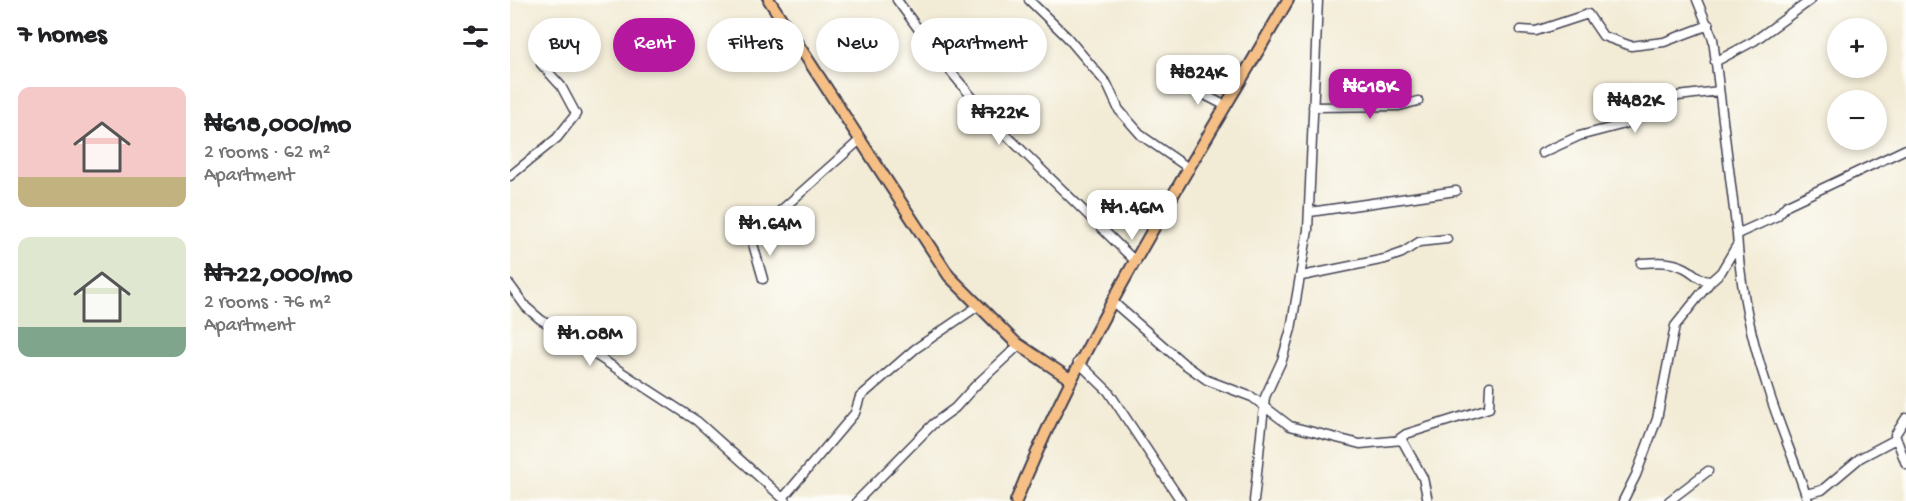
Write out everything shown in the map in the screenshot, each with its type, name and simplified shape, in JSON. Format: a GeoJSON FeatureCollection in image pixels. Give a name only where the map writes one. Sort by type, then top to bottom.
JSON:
{"type":"FeatureCollection","features":[{"type":"Feature","properties":{"kind":"main road"},"geometry":{"type":"LineString","coordinates":[[769,0],[949,276],[1019,345],[1070,379]]}},
{"type":"Feature","properties":{"kind":"main road"},"geometry":{"type":"LineString","coordinates":[[1016,501],[1046,428],[1078,362],[1288,0]]}},
{"type":"Feature","properties":{"kind":"street"},"geometry":{"type":"LineString","coordinates":[[897,0],[941,60],[992,121],[1136,262]]}},
{"type":"Feature","properties":{"kind":"street"},"geometry":{"type":"LineString","coordinates":[[1029,0],[1067,37],[1107,84],[1119,110],[1129,123],[1155,146],[1190,169]]}},
{"type":"Feature","properties":{"kind":"street"},"geometry":{"type":"LineString","coordinates":[[1254,501],[1263,405],[1291,329],[1302,276],[1310,212],[1318,0]]}},
{"type":"Feature","properties":{"kind":"street"},"geometry":{"type":"LineString","coordinates":[[1697,0],[1709,25],[1737,234],[1739,272],[1753,338],[1766,385],[1807,498],[1822,490],[1860,458],[1896,439]]}},
{"type":"Feature","properties":{"kind":"street"},"geometry":{"type":"LineString","coordinates":[[1715,62],[1754,41],[1811,0]]}},
{"type":"Feature","properties":{"kind":"street"},"geometry":{"type":"LineString","coordinates":[[1521,30],[1536,31],[1588,14],[1604,36],[1631,46],[1664,42],[1709,25]]}},
{"type":"Feature","properties":{"kind":"street"},"geometry":{"type":"LineString","coordinates":[[510,176],[557,138],[576,114],[561,86],[548,72]]}},
{"type":"Feature","properties":{"kind":"street"},"geometry":{"type":"LineString","coordinates":[[1188,83],[1195,90],[1227,106]]}},
{"type":"Feature","properties":{"kind":"street"},"geometry":{"type":"LineString","coordinates":[[1542,153],[1579,136],[1625,124],[1678,96],[1719,91]]}},
{"type":"Feature","properties":{"kind":"street"},"geometry":{"type":"LineString","coordinates":[[1313,107],[1399,106],[1418,101]]}},
{"type":"Feature","properties":{"kind":"street"},"geometry":{"type":"LineString","coordinates":[[763,279],[751,237],[861,139]]}},
{"type":"Feature","properties":{"kind":"street"},"geometry":{"type":"LineString","coordinates":[[1737,234],[1777,216],[1787,205],[1906,149]]}},
{"type":"Feature","properties":{"kind":"street"},"geometry":{"type":"LineString","coordinates":[[1310,212],[1456,191]]}},
{"type":"Feature","properties":{"kind":"street"},"geometry":{"type":"LineString","coordinates":[[1302,276],[1384,259],[1402,253],[1419,242],[1448,239]]}},
{"type":"Feature","properties":{"kind":"street"},"geometry":{"type":"LineString","coordinates":[[1623,501],[1636,475],[1657,418],[1675,326],[1721,272],[1737,244]]}},
{"type":"Feature","properties":{"kind":"street"},"geometry":{"type":"LineString","coordinates":[[1641,263],[1673,264],[1686,268],[1700,280],[1711,281]]}},
{"type":"Feature","properties":{"kind":"street"},"geometry":{"type":"LineString","coordinates":[[510,285],[526,307],[540,319],[697,421],[784,500],[855,413],[860,397],[915,349],[978,306]]}},
{"type":"Feature","properties":{"kind":"street"},"geometry":{"type":"LineString","coordinates":[[1113,302],[1183,363],[1207,380],[1252,397],[1290,426],[1360,444],[1399,439],[1406,434],[1489,408],[1490,386]]}},
{"type":"Feature","properties":{"kind":"street"},"geometry":{"type":"LineString","coordinates":[[857,501],[933,424],[955,408],[1019,345]]}},
{"type":"Feature","properties":{"kind":"street"},"geometry":{"type":"LineString","coordinates":[[1078,362],[1108,391],[1181,501]]}},
{"type":"Feature","properties":{"kind":"street"},"geometry":{"type":"LineString","coordinates":[[1906,418],[1896,432],[1896,439],[1906,464]]}},
{"type":"Feature","properties":{"kind":"street"},"geometry":{"type":"LineString","coordinates":[[1399,439],[1405,444],[1419,469],[1428,501]]}},
{"type":"Feature","properties":{"kind":"street"},"geometry":{"type":"LineString","coordinates":[[1669,501],[1708,471]]}}]}
